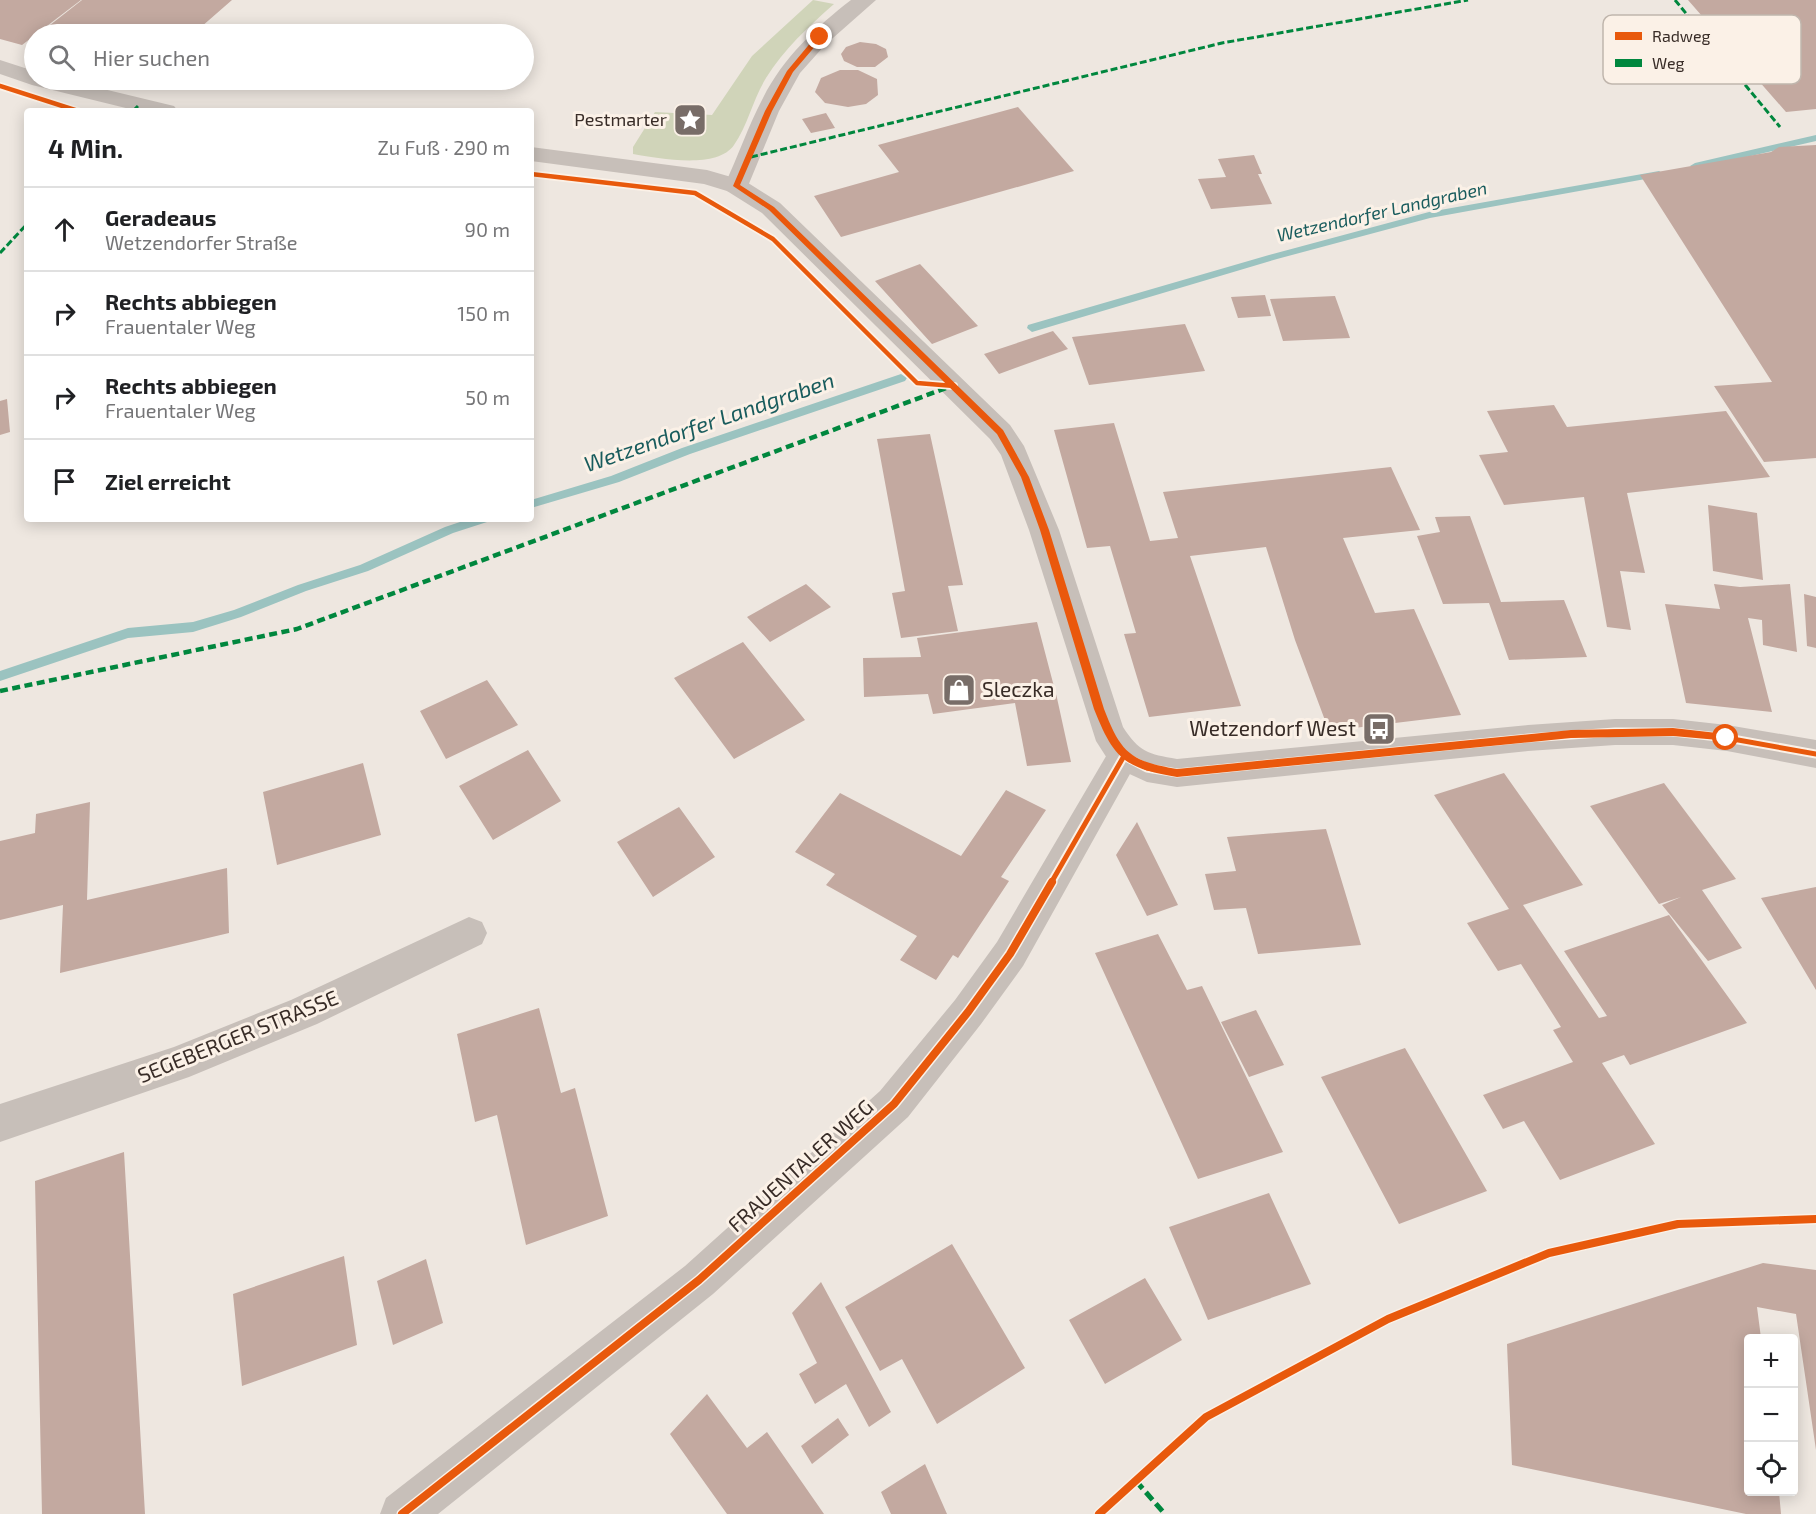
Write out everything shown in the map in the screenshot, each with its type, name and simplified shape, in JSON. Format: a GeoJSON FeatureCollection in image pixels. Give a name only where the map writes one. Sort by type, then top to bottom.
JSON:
{"type":"FeatureCollection","features":[{"type":"Feature","properties":{"kind":"street"},"geometry":{"type":"LineString","coordinates":[[736,186],[769,111],[790,71],[820,37],[865,0]]}},
{"type":"Feature","properties":{"kind":"street"},"geometry":{"type":"LineString","coordinates":[[0,67],[24,75]]}},
{"type":"Feature","properties":{"kind":"street"},"geometry":{"type":"LineString","coordinates":[[81,90],[154,108]]}},
{"type":"Feature","properties":{"kind":"street"},"geometry":{"type":"LineString","coordinates":[[534,154],[665,170],[707,177],[736,186],[771,208],[1000,432],[1025,477],[1108,732],[1124,756],[1147,768],[1177,773],[1528,738],[1615,732],[1673,732],[1726,738],[1816,754]]}},
{"type":"Feature","properties":{"kind":"street","name":"FRAUENTALER WEG"},"geometry":{"type":"LineString","coordinates":[[402,1514],[699,1280],[894,1104],[968,1012],[1010,954],[1124,756]]}},
{"type":"Feature","properties":{"kind":"street","name":"SEGEBERGER STRASSE"},"geometry":{"type":"LineString","coordinates":[[0,1123],[176,1064],[304,1012],[469,933]]}},
{"type":"Feature","properties":{"kind":"green space"},"geometry":{"type":"Polygon","coordinates":[[[813,0],[834,4],[797,39],[773,67],[761,86],[739,137],[726,153],[715,158],[701,160],[657,158],[633,154],[633,147],[655,112],[712,115],[752,56],[813,0]]]}},
{"type":"Feature","properties":{"kind":"building"},"geometry":{"type":"Polygon","coordinates":[[[0,0],[81,0],[50,24],[24,24],[24,43],[22,45],[0,39],[0,0]]]}},
{"type":"Feature","properties":{"kind":"building"},"geometry":{"type":"Polygon","coordinates":[[[82,0],[232,0],[204,24],[51,24],[82,0]]]}},
{"type":"Feature","properties":{"kind":"building"},"geometry":{"type":"Polygon","coordinates":[[[1688,0],[1816,0],[1816,109],[1786,112],[1762,84],[1801,84],[1801,15],[1701,15],[1688,0]]]}},
{"type":"Feature","properties":{"kind":"building"},"geometry":{"type":"Polygon","coordinates":[[[860,42],[876,44],[886,49],[888,57],[875,67],[857,67],[844,61],[841,54],[846,47],[860,42]]]}},
{"type":"Feature","properties":{"kind":"building"},"geometry":{"type":"Polygon","coordinates":[[[840,70],[858,70],[877,79],[878,95],[866,104],[848,107],[825,103],[815,92],[821,78],[840,70]]]}},
{"type":"Feature","properties":{"kind":"building"},"geometry":{"type":"Polygon","coordinates":[[[1018,107],[1074,171],[841,237],[814,196],[899,172],[878,145],[1018,107]]]}},
{"type":"Feature","properties":{"kind":"building"},"geometry":{"type":"Polygon","coordinates":[[[826,113],[835,128],[811,133],[802,119],[826,113]]]}},
{"type":"Feature","properties":{"kind":"building"},"geometry":{"type":"Polygon","coordinates":[[[1816,145],[1816,458],[1764,462],[1714,386],[1772,382],[1640,175],[1771,152],[1779,147],[1816,145]]]}},
{"type":"Feature","properties":{"kind":"building"},"geometry":{"type":"Polygon","coordinates":[[[1254,155],[1262,174],[1258,174],[1272,204],[1211,209],[1198,179],[1226,177],[1218,159],[1254,155]]]}},
{"type":"Feature","properties":{"kind":"building"},"geometry":{"type":"Polygon","coordinates":[[[920,264],[978,326],[932,344],[875,281],[920,264]]]}},
{"type":"Feature","properties":{"kind":"building"},"geometry":{"type":"Polygon","coordinates":[[[1265,295],[1271,316],[1238,318],[1231,297],[1265,295]]]}},
{"type":"Feature","properties":{"kind":"building"},"geometry":{"type":"Polygon","coordinates":[[[1335,296],[1350,338],[1283,341],[1270,299],[1335,296]]]}},
{"type":"Feature","properties":{"kind":"building"},"geometry":{"type":"Polygon","coordinates":[[[1185,324],[1205,371],[1089,385],[1072,337],[1185,324]]]}},
{"type":"Feature","properties":{"kind":"building"},"geometry":{"type":"Polygon","coordinates":[[[1053,331],[1068,349],[999,374],[984,354],[1053,331]]]}},
{"type":"Feature","properties":{"kind":"building"},"geometry":{"type":"Polygon","coordinates":[[[7,399],[10,432],[0,435],[0,401],[7,399]]]}},
{"type":"Feature","properties":{"kind":"building"},"geometry":{"type":"Polygon","coordinates":[[[1554,405],[1567,427],[1726,411],[1770,477],[1627,493],[1645,573],[1620,571],[1631,630],[1607,627],[1584,497],[1504,505],[1479,455],[1508,452],[1487,411],[1554,405]]]}},
{"type":"Feature","properties":{"kind":"building"},"geometry":{"type":"Polygon","coordinates":[[[1114,423],[1150,541],[1178,538],[1163,492],[1391,467],[1420,530],[1343,538],[1375,613],[1414,609],[1461,715],[1329,731],[1295,640],[1266,547],[1190,556],[1241,706],[1149,717],[1124,634],[1136,633],[1110,546],[1087,548],[1054,430],[1114,423]]]}},
{"type":"Feature","properties":{"kind":"building"},"geometry":{"type":"Polygon","coordinates":[[[930,434],[963,585],[948,586],[958,631],[901,638],[892,593],[905,591],[877,439],[930,434]]]}},
{"type":"Feature","properties":{"kind":"building"},"geometry":{"type":"Polygon","coordinates":[[[1708,505],[1757,513],[1763,580],[1713,571],[1708,505]]]}},
{"type":"Feature","properties":{"kind":"building"},"geometry":{"type":"Polygon","coordinates":[[[1470,516],[1501,602],[1564,600],[1587,657],[1509,660],[1489,603],[1443,604],[1417,536],[1440,532],[1435,517],[1470,516]]]}},
{"type":"Feature","properties":{"kind":"building"},"geometry":{"type":"Polygon","coordinates":[[[806,584],[831,607],[770,642],[747,617],[806,584]]]}},
{"type":"Feature","properties":{"kind":"building"},"geometry":{"type":"Polygon","coordinates":[[[1714,584],[1740,587],[1790,584],[1797,652],[1763,645],[1762,620],[1748,618],[1772,712],[1686,703],[1665,604],[1720,609],[1714,584]]]}},
{"type":"Feature","properties":{"kind":"building"},"geometry":{"type":"Polygon","coordinates":[[[1804,594],[1816,597],[1816,648],[1807,646],[1804,594]]]}},
{"type":"Feature","properties":{"kind":"building"},"geometry":{"type":"Polygon","coordinates":[[[1037,622],[1071,762],[1027,766],[1015,703],[933,714],[928,694],[864,697],[863,658],[921,657],[917,638],[1037,622]]]}},
{"type":"Feature","properties":{"kind":"building"},"geometry":{"type":"Polygon","coordinates":[[[743,642],[805,720],[734,759],[674,678],[743,642]]]}},
{"type":"Feature","properties":{"kind":"building"},"geometry":{"type":"Polygon","coordinates":[[[487,680],[518,725],[446,759],[420,711],[487,680]]]}},
{"type":"Feature","properties":{"kind":"building"},"geometry":{"type":"Polygon","coordinates":[[[528,750],[561,801],[493,840],[459,786],[528,750]]]}},
{"type":"Feature","properties":{"kind":"building"},"geometry":{"type":"Polygon","coordinates":[[[363,763],[381,835],[277,865],[263,792],[363,763]]]}},
{"type":"Feature","properties":{"kind":"building"},"geometry":{"type":"Polygon","coordinates":[[[1504,773],[1583,885],[1523,905],[1599,1018],[1607,1016],[1564,951],[1669,915],[1747,1023],[1630,1065],[1624,1055],[1602,1063],[1655,1144],[1560,1180],[1524,1121],[1503,1129],[1483,1095],[1573,1062],[1553,1030],[1561,1027],[1521,964],[1498,971],[1467,923],[1509,909],[1434,795],[1504,773]]]}},
{"type":"Feature","properties":{"kind":"building"},"geometry":{"type":"Polygon","coordinates":[[[1664,783],[1736,879],[1702,890],[1742,948],[1708,961],[1662,905],[1681,897],[1659,904],[1590,806],[1664,783]]]}},
{"type":"Feature","properties":{"kind":"building"},"geometry":{"type":"Polygon","coordinates":[[[1006,790],[1046,810],[1001,877],[1009,881],[958,958],[953,955],[936,980],[900,960],[917,936],[826,885],[835,874],[795,852],[840,793],[961,856],[1006,790]]]}},
{"type":"Feature","properties":{"kind":"building"},"geometry":{"type":"Polygon","coordinates":[[[90,802],[87,900],[227,868],[229,933],[60,973],[63,905],[0,920],[0,841],[35,833],[36,814],[90,802]]]}},
{"type":"Feature","properties":{"kind":"building"},"geometry":{"type":"Polygon","coordinates":[[[679,807],[715,857],[653,897],[617,842],[679,807]]]}},
{"type":"Feature","properties":{"kind":"building"},"geometry":{"type":"Polygon","coordinates":[[[1137,822],[1178,905],[1147,916],[1116,855],[1137,822]]]}},
{"type":"Feature","properties":{"kind":"building"},"geometry":{"type":"Polygon","coordinates":[[[1326,829],[1361,945],[1258,954],[1246,908],[1214,910],[1205,874],[1236,871],[1227,837],[1326,829]]]}},
{"type":"Feature","properties":{"kind":"building"},"geometry":{"type":"Polygon","coordinates":[[[1816,887],[1816,990],[1761,898],[1816,887]]]}},
{"type":"Feature","properties":{"kind":"building"},"geometry":{"type":"Polygon","coordinates":[[[1158,934],[1187,990],[1202,986],[1283,1152],[1198,1179],[1095,953],[1158,934]]]}},
{"type":"Feature","properties":{"kind":"building"},"geometry":{"type":"Polygon","coordinates":[[[539,1008],[561,1093],[575,1088],[608,1216],[526,1245],[497,1115],[475,1122],[457,1034],[539,1008]]]}},
{"type":"Feature","properties":{"kind":"building"},"geometry":{"type":"Polygon","coordinates":[[[1256,1010],[1284,1065],[1249,1077],[1221,1022],[1256,1010]]]}},
{"type":"Feature","properties":{"kind":"building"},"geometry":{"type":"Polygon","coordinates":[[[1405,1048],[1487,1191],[1399,1224],[1321,1077],[1405,1048]]]}},
{"type":"Feature","properties":{"kind":"building"},"geometry":{"type":"Polygon","coordinates":[[[124,1152],[145,1514],[42,1514],[35,1181],[124,1152]]]}},
{"type":"Feature","properties":{"kind":"building"},"geometry":{"type":"Polygon","coordinates":[[[1269,1193],[1311,1284],[1208,1320],[1169,1227],[1269,1193]]]}},
{"type":"Feature","properties":{"kind":"building"},"geometry":{"type":"Polygon","coordinates":[[[952,1244],[1025,1368],[937,1424],[902,1359],[880,1371],[845,1307],[952,1244]]]}},
{"type":"Feature","properties":{"kind":"building"},"geometry":{"type":"Polygon","coordinates":[[[344,1256],[357,1345],[242,1386],[233,1294],[344,1256]]]}},
{"type":"Feature","properties":{"kind":"building"},"geometry":{"type":"Polygon","coordinates":[[[426,1259],[443,1323],[393,1345],[377,1281],[426,1259]]]}},
{"type":"Feature","properties":{"kind":"building"},"geometry":{"type":"Polygon","coordinates":[[[1763,1263],[1816,1270],[1816,1450],[1796,1314],[1757,1307],[1760,1334],[1744,1334],[1744,1496],[1779,1496],[1781,1514],[1746,1514],[1512,1465],[1507,1344],[1763,1263]]]}},
{"type":"Feature","properties":{"kind":"building"},"geometry":{"type":"Polygon","coordinates":[[[1145,1278],[1182,1340],[1105,1384],[1069,1320],[1145,1278]]]}},
{"type":"Feature","properties":{"kind":"building"},"geometry":{"type":"Polygon","coordinates":[[[821,1282],[891,1412],[869,1427],[846,1384],[815,1404],[799,1374],[817,1363],[792,1313],[821,1282]]]}},
{"type":"Feature","properties":{"kind":"building"},"geometry":{"type":"Polygon","coordinates":[[[707,1394],[747,1448],[767,1432],[824,1514],[727,1514],[670,1434],[707,1394]]]}},
{"type":"Feature","properties":{"kind":"building"},"geometry":{"type":"Polygon","coordinates":[[[838,1418],[849,1435],[812,1464],[801,1446],[838,1418]]]}},
{"type":"Feature","properties":{"kind":"building"},"geometry":{"type":"Polygon","coordinates":[[[925,1464],[947,1514],[891,1514],[881,1492],[925,1464]]]}},
{"type":"Feature","properties":{"kind":"waterway","name":"Wetzendorfer Landgraben"},"geometry":{"type":"LineString","coordinates":[[1695,166],[1816,138]]}},
{"type":"Feature","properties":{"kind":"waterway","name":"Wetzendorfer Landgraben"},"geometry":{"type":"LineString","coordinates":[[1032,328],[1273,257],[1429,215],[1659,174]]}},
{"type":"Feature","properties":{"kind":"waterway","name":"Wetzendorfer Landgraben"},"geometry":{"type":"LineString","coordinates":[[534,503],[615,479],[686,451],[901,378]]}},
{"type":"Feature","properties":{"kind":"waterway","name":"Wetzendorfer Landgraben"},"geometry":{"type":"LineString","coordinates":[[0,676],[128,633],[193,627],[237,614],[302,588],[364,568],[449,530],[474,522]]}},
{"type":"Feature","properties":{"kind":"marked path"},"geometry":{"type":"LineString","coordinates":[[751,157],[1222,43],[1468,0]]}},
{"type":"Feature","properties":{"kind":"marked path"},"geometry":{"type":"LineString","coordinates":[[1675,0],[1687,15]]}},
{"type":"Feature","properties":{"kind":"marked path"},"geometry":{"type":"LineString","coordinates":[[1744,84],[1780,127]]}},
{"type":"Feature","properties":{"kind":"marked path"},"geometry":{"type":"LineString","coordinates":[[0,253],[24,227]]}},
{"type":"Feature","properties":{"kind":"marked path"},"geometry":{"type":"LineString","coordinates":[[0,691],[297,629],[946,388]]}},
{"type":"Feature","properties":{"kind":"marked path"},"geometry":{"type":"LineString","coordinates":[[1136,1481],[1165,1514]]}},
{"type":"Feature","properties":{"kind":"cycle path"},"geometry":{"type":"LineString","coordinates":[[0,86],[69,108]]}},
{"type":"Feature","properties":{"kind":"cycle path"},"geometry":{"type":"LineString","coordinates":[[534,174],[695,193],[773,239],[917,383],[954,386]]}},
{"type":"Feature","properties":{"kind":"cycle path"},"geometry":{"type":"LineString","coordinates":[[402,1514],[699,1280],[894,1104],[968,1012],[1010,954],[1124,756],[1147,768],[1177,773],[1528,738],[1615,732],[1673,732],[1727,738],[1816,754]]}},
{"type":"Feature","properties":{"kind":"cycle path"},"geometry":{"type":"LineString","coordinates":[[1099,1514],[1206,1417],[1388,1319],[1549,1253],[1678,1224],[1816,1219]]}},
{"type":"Feature","properties":{"kind":"place","name":"Pestmarter"},"geometry":{"type":"Point","coordinates":[690,120]}},
{"type":"Feature","properties":{"kind":"place","name":"Sleczka"},"geometry":{"type":"Point","coordinates":[959,690]}},
{"type":"Feature","properties":{"kind":"place","name":"Wetzendorf West"},"geometry":{"type":"Point","coordinates":[1379,729]}},
{"type":"Feature","properties":{"kind":"route"},"geometry":{"type":"LineString","coordinates":[[820,37],[790,71],[769,111],[751,157],[736,186],[771,208],[1000,432],[1014,453],[1025,477],[1044,530],[1099,709],[1108,732],[1124,756],[1147,768],[1177,773],[1571,734],[1673,732],[1726,738]]}}]}
